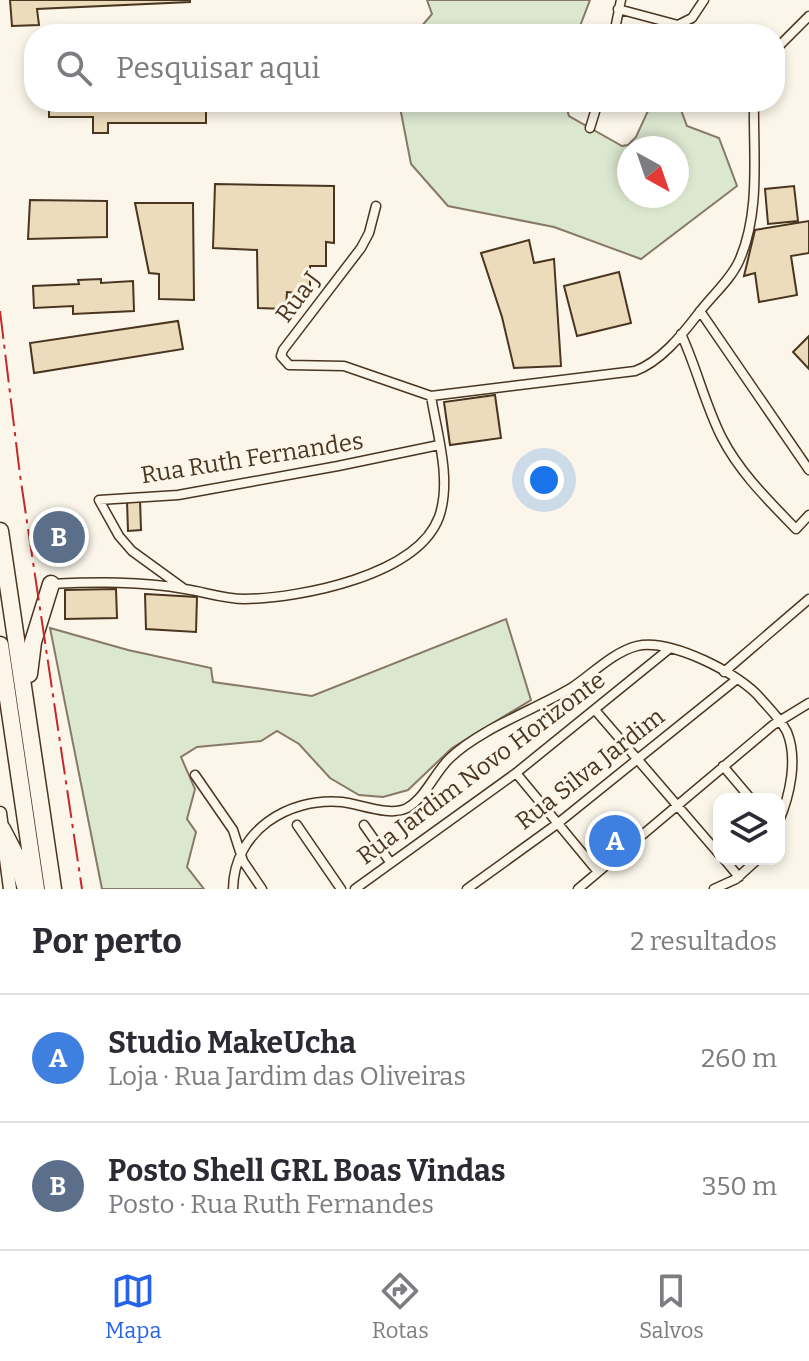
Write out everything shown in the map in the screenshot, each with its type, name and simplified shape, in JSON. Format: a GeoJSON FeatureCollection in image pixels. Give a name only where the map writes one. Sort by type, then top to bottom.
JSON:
{"type":"FeatureCollection","features":[{"type":"Feature","properties":{"kind":"highway"},"geometry":{"type":"LineString","coordinates":[[0,531],[53,889]]}},
{"type":"Feature","properties":{"kind":"highway"},"geometry":{"type":"LineString","coordinates":[[29,716],[28,683],[33,642],[51,584]]}},
{"type":"Feature","properties":{"kind":"highway"},"geometry":{"type":"LineString","coordinates":[[0,645],[36,889]]}},
{"type":"Feature","properties":{"kind":"highway"},"geometry":{"type":"LineString","coordinates":[[1,821],[26,889]]}},
{"type":"Feature","properties":{"kind":"main road"},"geometry":{"type":"LineString","coordinates":[[1,821],[10,889]]}},
{"type":"Feature","properties":{"kind":"street"},"geometry":{"type":"LineString","coordinates":[[680,24],[692,18],[704,0]]}},
{"type":"Feature","properties":{"kind":"street"},"geometry":{"type":"LineString","coordinates":[[616,24],[620,4],[675,24]]}},
{"type":"Feature","properties":{"kind":"street"},"geometry":{"type":"LineString","coordinates":[[785,40],[809,16]]}},
{"type":"Feature","properties":{"kind":"street"},"geometry":{"type":"LineString","coordinates":[[590,128],[595,112]]}},
{"type":"Feature","properties":{"kind":"street"},"geometry":{"type":"LineString","coordinates":[[431,396],[635,371],[651,362],[681,334],[739,262],[750,224],[754,112]]}},
{"type":"Feature","properties":{"kind":"street","name":"Rua J"},"geometry":{"type":"LineString","coordinates":[[376,206],[369,233],[361,248],[281,356],[289,365],[344,366],[431,396]]}},
{"type":"Feature","properties":{"kind":"street"},"geometry":{"type":"LineString","coordinates":[[700,311],[809,470]]}},
{"type":"Feature","properties":{"kind":"street"},"geometry":{"type":"LineString","coordinates":[[681,334],[696,365],[722,438],[751,481],[796,529],[809,515]]}},
{"type":"Feature","properties":{"kind":"street","name":"Rua Ruth Fernandes"},"geometry":{"type":"LineString","coordinates":[[51,584],[129,583],[184,588],[243,599],[307,593],[361,578],[384,567],[403,556],[431,532],[439,517],[443,497],[431,396]]}},
{"type":"Feature","properties":{"kind":"street","name":"Rua Ruth Fernandes"},"geometry":{"type":"LineString","coordinates":[[184,588],[132,551],[119,536],[99,500],[178,495],[439,445]]}},
{"type":"Feature","properties":{"kind":"street"},"geometry":{"type":"LineString","coordinates":[[724,672],[809,599]]}},
{"type":"Feature","properties":{"kind":"street"},"geometry":{"type":"LineString","coordinates":[[233,889],[240,853],[261,827],[288,808],[306,803],[339,802],[390,810],[407,808],[451,757],[468,744],[571,687],[627,650],[645,645],[694,654],[758,695],[787,732],[792,760],[785,802]]}},
{"type":"Feature","properties":{"kind":"street","name":"Rua Jardim Novo Horizonte"},"geometry":{"type":"LineString","coordinates":[[355,889],[516,773],[669,649]]}},
{"type":"Feature","properties":{"kind":"street","name":"Rua Silva Jardim"},"geometry":{"type":"LineString","coordinates":[[467,889],[557,824],[737,679]]}},
{"type":"Feature","properties":{"kind":"street"},"geometry":{"type":"LineString","coordinates":[[578,889],[723,766],[780,721],[809,703]]}},
{"type":"Feature","properties":{"kind":"street"},"geometry":{"type":"LineString","coordinates":[[595,710],[713,847]]}},
{"type":"Feature","properties":{"kind":"street"},"geometry":{"type":"LineString","coordinates":[[723,766],[746,793]]}},
{"type":"Feature","properties":{"kind":"street"},"geometry":{"type":"LineString","coordinates":[[516,773],[598,872]]}},
{"type":"Feature","properties":{"kind":"street"},"geometry":{"type":"LineString","coordinates":[[195,775],[233,830],[240,853],[262,889]]}},
{"type":"Feature","properties":{"kind":"street"},"geometry":{"type":"LineString","coordinates":[[297,825],[341,889]]}},
{"type":"Feature","properties":{"kind":"street"},"geometry":{"type":"LineString","coordinates":[[364,825],[390,862]]}},
{"type":"Feature","properties":{"kind":"street"},"geometry":{"type":"LineString","coordinates":[[729,865],[739,877]]}},
{"type":"Feature","properties":{"kind":"street"},"geometry":{"type":"LineString","coordinates":[[714,889],[739,877],[752,865]]}},
{"type":"Feature","properties":{"kind":"green space"},"geometry":{"type":"Polygon","coordinates":[[[427,0],[590,0],[581,24],[424,24],[432,14],[427,0]]]}},
{"type":"Feature","properties":{"kind":"green space"},"geometry":{"type":"Polygon","coordinates":[[[401,112],[568,112],[569,116],[617,143],[617,208],[689,208],[689,136],[636,136],[647,112],[682,112],[687,126],[719,138],[737,186],[641,259],[554,227],[448,206],[411,164],[401,112]]]}},
{"type":"Feature","properties":{"kind":"green space"},"geometry":{"type":"Polygon","coordinates":[[[506,619],[531,700],[452,748],[408,790],[383,797],[359,795],[330,778],[299,744],[277,731],[261,741],[197,747],[181,757],[195,789],[187,819],[196,832],[187,867],[204,889],[102,889],[50,628],[128,650],[211,668],[213,682],[312,696],[506,619]]]}},
{"type":"Feature","properties":{"kind":"building"},"geometry":{"type":"Polygon","coordinates":[[[10,0],[190,0],[37,9],[39,24],[12,26],[10,0]]]}},
{"type":"Feature","properties":{"kind":"building"},"geometry":{"type":"Polygon","coordinates":[[[49,112],[206,112],[206,123],[108,123],[108,133],[93,133],[93,117],[49,117],[49,112]]]}},
{"type":"Feature","properties":{"kind":"building"},"geometry":{"type":"Polygon","coordinates":[[[215,184],[334,186],[334,243],[326,242],[326,266],[310,266],[310,294],[287,292],[286,309],[258,308],[257,250],[213,248],[215,184]]]}},
{"type":"Feature","properties":{"kind":"building"},"geometry":{"type":"Polygon","coordinates":[[[794,186],[798,221],[768,224],[765,189],[794,186]]]}},
{"type":"Feature","properties":{"kind":"building"},"geometry":{"type":"Polygon","coordinates":[[[30,200],[107,201],[107,237],[28,239],[30,200]]]}},
{"type":"Feature","properties":{"kind":"building"},"geometry":{"type":"Polygon","coordinates":[[[135,203],[193,203],[194,300],[159,299],[159,274],[149,273],[135,203]]]}},
{"type":"Feature","properties":{"kind":"building"},"geometry":{"type":"Polygon","coordinates":[[[809,221],[809,253],[791,256],[797,295],[759,302],[755,273],[744,276],[755,230],[809,221]]]}},
{"type":"Feature","properties":{"kind":"building"},"geometry":{"type":"Polygon","coordinates":[[[529,240],[534,263],[554,259],[561,366],[514,368],[502,317],[481,253],[529,240]]]}},
{"type":"Feature","properties":{"kind":"building"},"geometry":{"type":"Polygon","coordinates":[[[619,272],[631,323],[577,336],[564,286],[619,272]]]}},
{"type":"Feature","properties":{"kind":"building"},"geometry":{"type":"Polygon","coordinates":[[[101,279],[101,283],[133,281],[134,311],[73,314],[73,306],[34,308],[33,286],[79,284],[78,280],[101,279]]]}},
{"type":"Feature","properties":{"kind":"building"},"geometry":{"type":"Polygon","coordinates":[[[178,321],[183,349],[34,373],[30,343],[178,321]]]}},
{"type":"Feature","properties":{"kind":"building"},"geometry":{"type":"Polygon","coordinates":[[[809,336],[809,369],[793,352],[809,336]]]}},
{"type":"Feature","properties":{"kind":"building"},"geometry":{"type":"Polygon","coordinates":[[[495,395],[501,438],[450,445],[444,402],[495,395]]]}},
{"type":"Feature","properties":{"kind":"building"},"geometry":{"type":"Polygon","coordinates":[[[140,500],[141,530],[128,531],[127,501],[140,500]]]}},
{"type":"Feature","properties":{"kind":"building"},"geometry":{"type":"Polygon","coordinates":[[[116,589],[117,618],[65,619],[65,590],[116,589]]]}},
{"type":"Feature","properties":{"kind":"building"},"geometry":{"type":"Polygon","coordinates":[[[145,594],[197,597],[196,632],[146,629],[145,594]]]}},
{"type":"Feature","properties":{"kind":"power"},"geometry":{"type":"LineString","coordinates":[[0,311],[20,475],[82,889]]}},
{"type":"Feature","properties":{"kind":"place","name":"Posto Shell GRL Boas Vindas"},"geometry":{"type":"Point","coordinates":[59,537]}},
{"type":"Feature","properties":{"kind":"place","name":"Studio MakeUcha"},"geometry":{"type":"Point","coordinates":[615,841]}}]}
